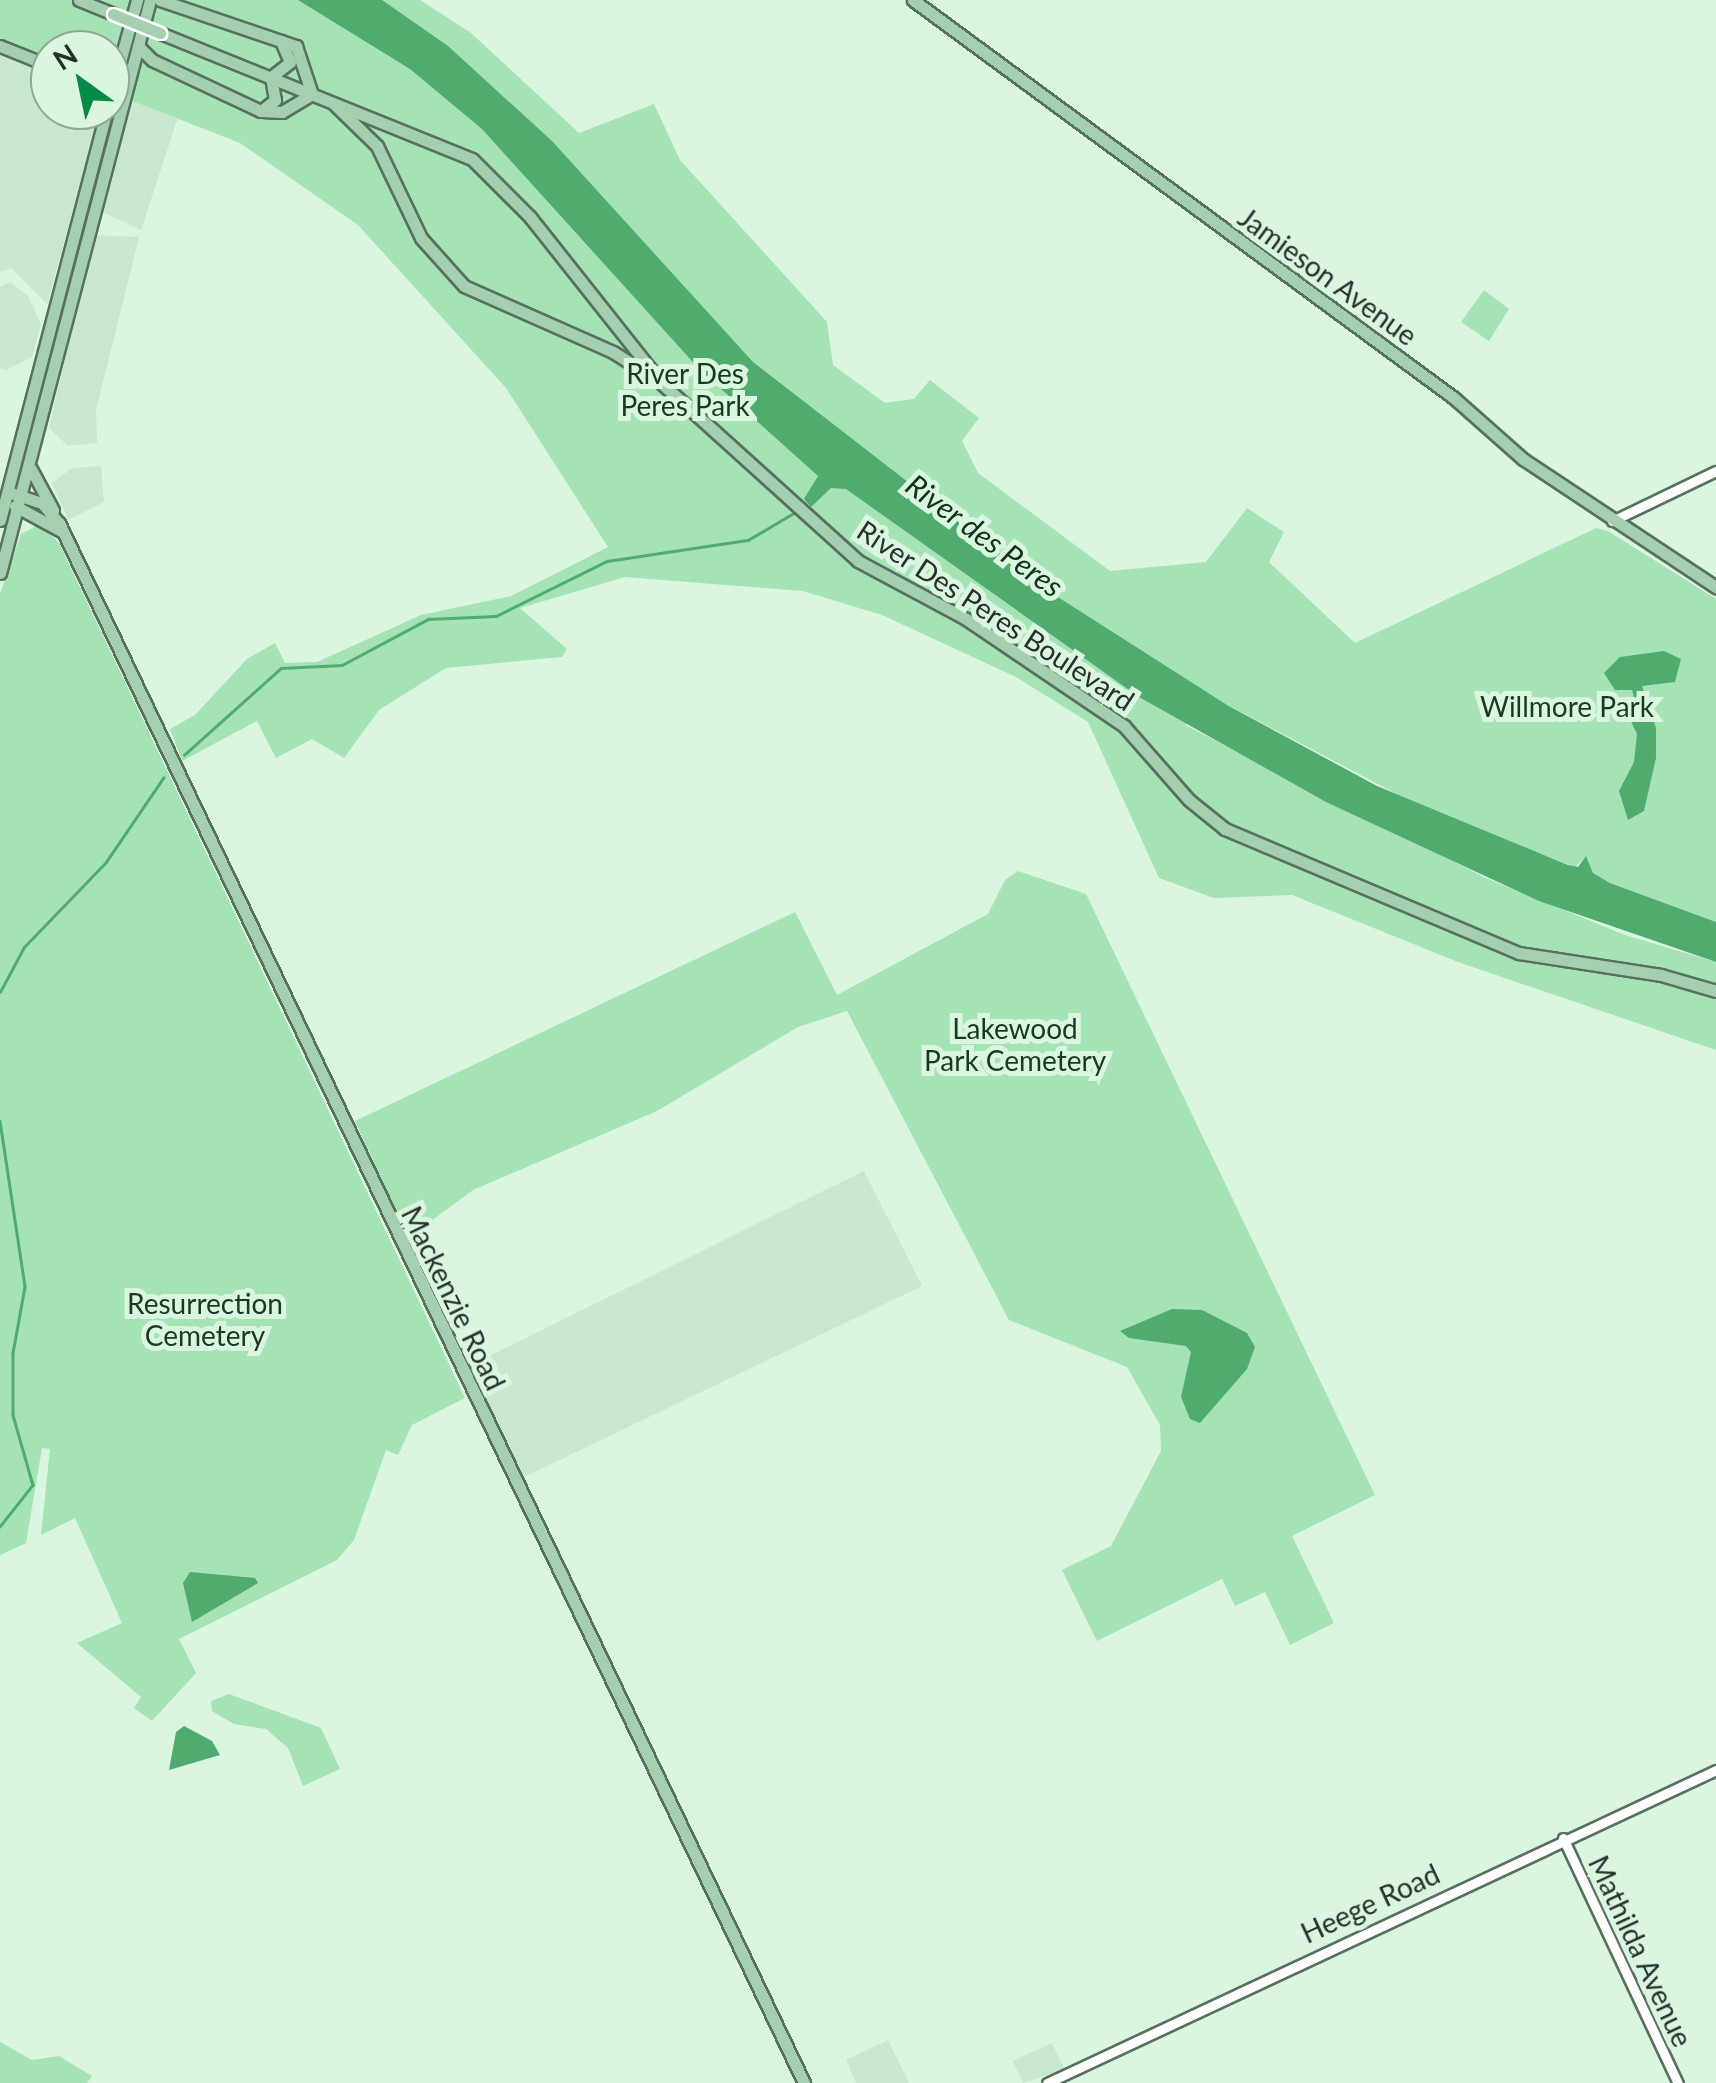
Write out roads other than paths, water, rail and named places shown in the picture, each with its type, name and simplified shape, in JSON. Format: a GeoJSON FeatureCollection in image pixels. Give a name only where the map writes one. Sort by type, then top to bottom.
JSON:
{"type":"FeatureCollection","features":[{"type":"Feature","properties":{"kind":"main road","name":"River Des Peres Boulevard"},"geometry":{"type":"LineString","coordinates":[[79,0],[334,104],[454,148],[494,177],[660,381],[809,517],[866,567],[966,619],[1111,716],[1142,742],[1195,806],[1234,834],[1519,954],[1661,976],[1716,992]]}},
{"type":"Feature","properties":{"kind":"main road"},"geometry":{"type":"LineString","coordinates":[[0,573],[22,501],[150,0]]}},
{"type":"Feature","properties":{"kind":"main road","name":"Jamieson Avenue"},"geometry":{"type":"LineString","coordinates":[[912,0],[1612,521],[1716,587]]}},
{"type":"Feature","properties":{"kind":"main road"},"geometry":{"type":"LineString","coordinates":[[127,30],[136,1]]}},
{"type":"Feature","properties":{"kind":"main road"},"geometry":{"type":"LineString","coordinates":[[138,46],[152,60],[261,111],[282,112],[312,94],[303,54],[282,41],[165,3],[147,14]]}},
{"type":"Feature","properties":{"kind":"main road"},"geometry":{"type":"LineString","coordinates":[[261,111],[276,96],[271,77],[290,62],[282,41]]}},
{"type":"Feature","properties":{"kind":"main road"},"geometry":{"type":"LineString","coordinates":[[0,46],[30,58]]}},
{"type":"Feature","properties":{"kind":"main road"},"geometry":{"type":"LineString","coordinates":[[134,63],[152,60]]}},
{"type":"Feature","properties":{"kind":"main road","name":"River Des Peres Boulevard"},"geometry":{"type":"LineString","coordinates":[[334,104],[377,146],[421,238],[464,286],[613,352],[660,381]]}},
{"type":"Feature","properties":{"kind":"main road"},"geometry":{"type":"LineString","coordinates":[[0,520],[4,492],[14,468],[102,130]]}},
{"type":"Feature","properties":{"kind":"main road"},"geometry":{"type":"LineString","coordinates":[[12,534],[50,519],[30,467]]}},
{"type":"Feature","properties":{"kind":"main road","name":"Mackenzie Road"},"geometry":{"type":"LineString","coordinates":[[4,492],[50,519],[63,532],[804,2083]]}},
{"type":"Feature","properties":{"kind":"street"},"geometry":{"type":"LineString","coordinates":[[1612,521],[1716,472]]}},
{"type":"Feature","properties":{"kind":"street","name":"Heege Road"},"geometry":{"type":"LineString","coordinates":[[1047,2083],[1716,1770]]}},
{"type":"Feature","properties":{"kind":"street","name":"Mathilda Avenue"},"geometry":{"type":"LineString","coordinates":[[1564,1838],[1678,2083]]}},
{"type":"Feature","properties":{"kind":"waterway"},"geometry":{"type":"LineString","coordinates":[[184,755],[281,668],[342,665],[428,619],[496,616],[607,561],[748,540],[797,511]]}},
{"type":"Feature","properties":{"kind":"waterway"},"geometry":{"type":"LineString","coordinates":[[0,992],[24,947],[106,862],[163,778]]}},
{"type":"Feature","properties":{"kind":"waterway"},"geometry":{"type":"LineString","coordinates":[[0,1121],[25,1287],[13,1353],[13,1415],[33,1485],[0,1527]]}},
{"type":"Feature","properties":{"kind":"park label","name":"River Des Peres Park"},"geometry":{"type":"Point","coordinates":[685,389]}},
{"type":"Feature","properties":{"kind":"park label","name":"Willmore Park"},"geometry":{"type":"Point","coordinates":[1567,706]}},
{"type":"Feature","properties":{"kind":"park label","name":"Lakewood Park Cemetery"},"geometry":{"type":"Point","coordinates":[1015,1044]}},
{"type":"Feature","properties":{"kind":"park label","name":"Resurrection Cemetery"},"geometry":{"type":"Point","coordinates":[205,1319]}},
{"type":"Feature","properties":{"kind":"water label","name":"River des Peres"},"geometry":{"type":"Point","coordinates":[985,535]}}]}
